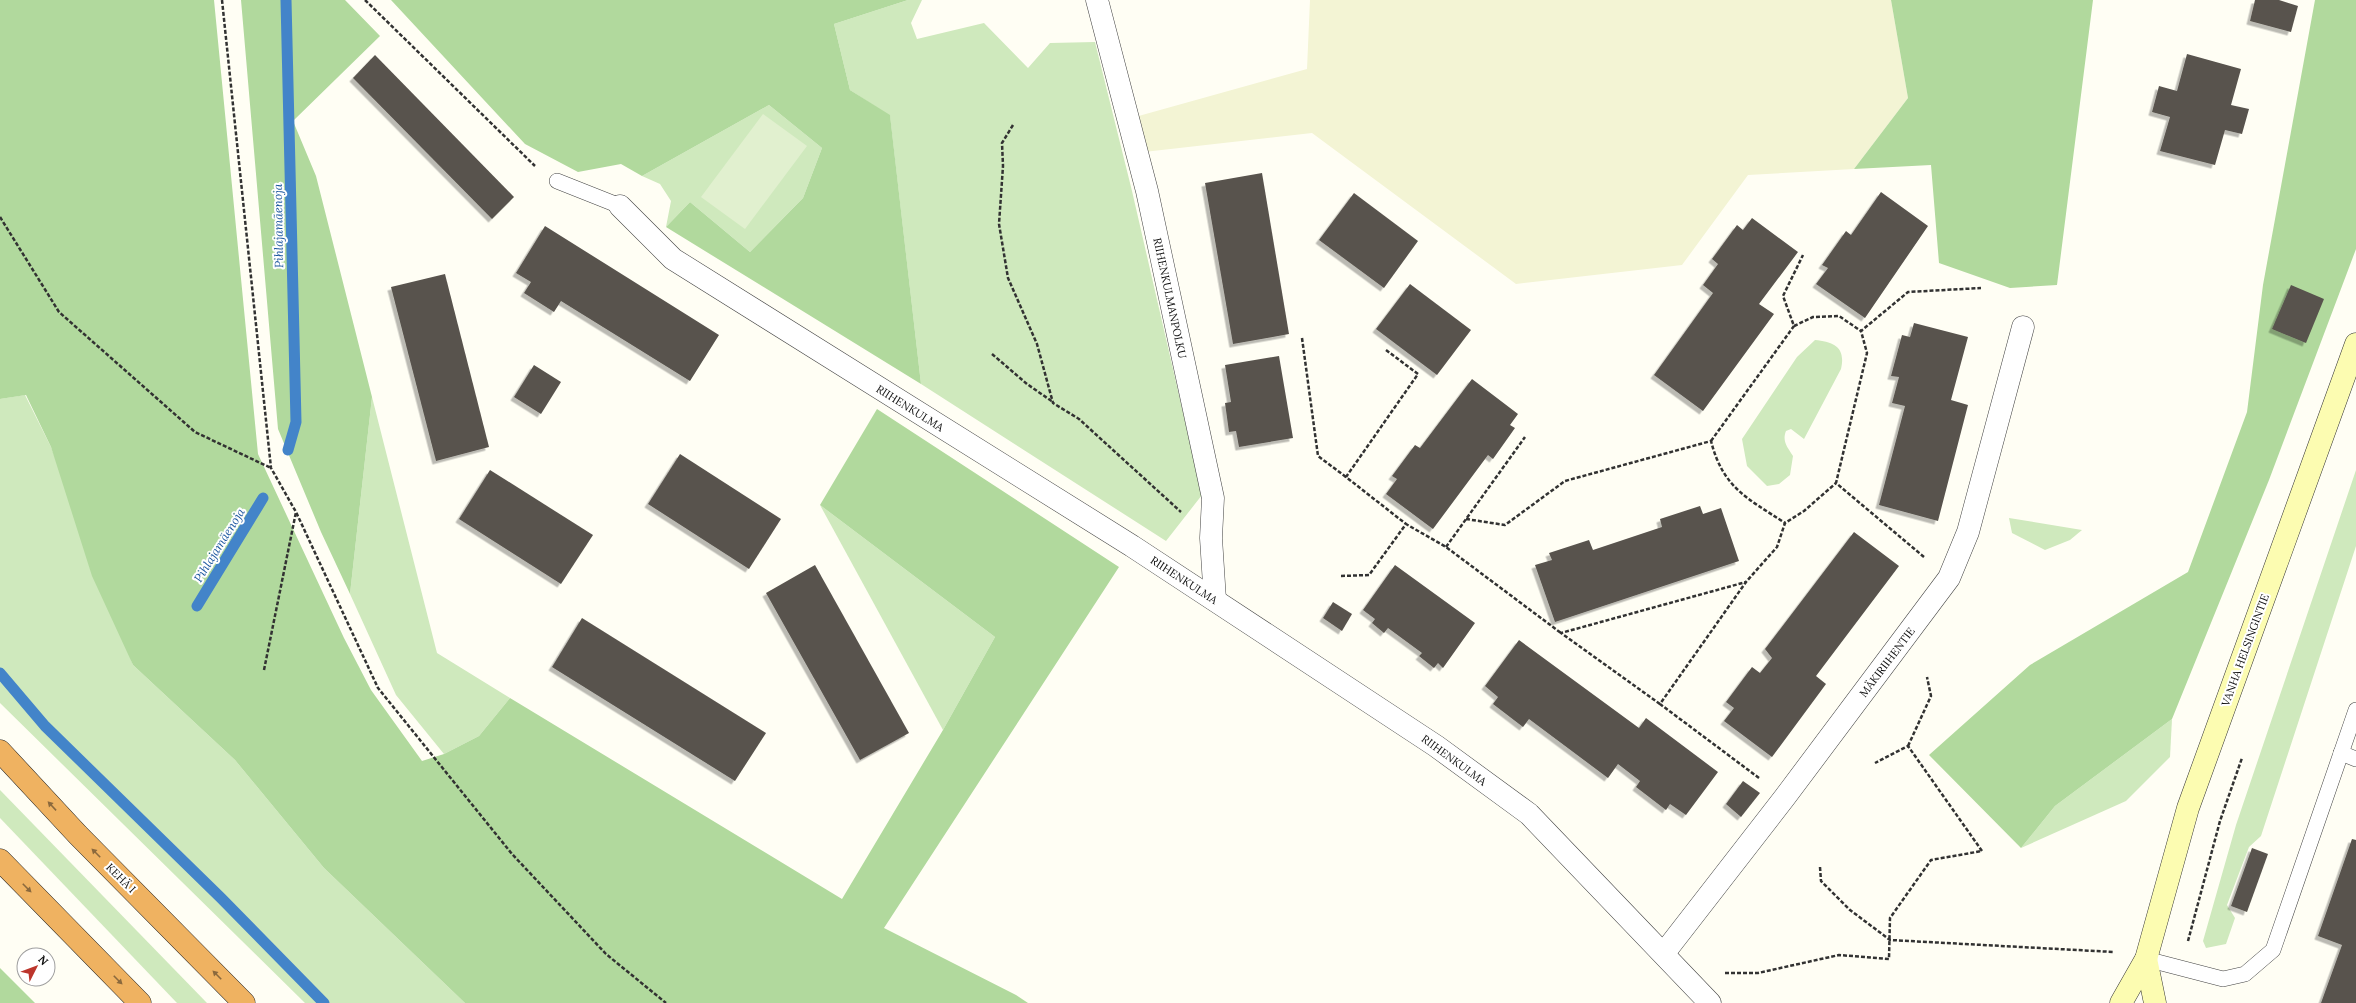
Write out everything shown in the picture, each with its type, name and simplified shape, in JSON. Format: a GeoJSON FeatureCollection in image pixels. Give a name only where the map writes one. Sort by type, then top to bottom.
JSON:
{"type":"FeatureCollection","features":[{"type":"Feature","properties":{"kind":"highway","name":"KEHÄ I"},"geometry":{"type":"LineString","coordinates":[[0,751],[78,835],[244,1003]]}},
{"type":"Feature","properties":{"kind":"highway"},"geometry":{"type":"LineString","coordinates":[[0,860],[140,1003]]}},
{"type":"Feature","properties":{"kind":"main road","name":"VANHA HELSINGINTIE"},"geometry":{"type":"LineString","coordinates":[[2120,1003],[2146,959],[2188,808],[2356,344]]}},
{"type":"Feature","properties":{"kind":"main road","name":"VANHA HELSINGINTIE"},"geometry":{"type":"LineString","coordinates":[[2146,959],[2155,1003]]}},
{"type":"Feature","properties":{"kind":"street","name":"RIIHENKULMANPOLKU"},"geometry":{"type":"LineString","coordinates":[[1097,0],[1147,191],[1213,498],[1211,538],[1215,600]]}},
{"type":"Feature","properties":{"kind":"street","name":"RIIHENKULMA"},"geometry":{"type":"LineString","coordinates":[[620,206],[673,259],[1215,600],[1436,746],[1529,814],[1664,953],[1710,1003]]}},
{"type":"Feature","properties":{"kind":"street","name":"MÄKIRIIHENTIE"},"geometry":{"type":"LineString","coordinates":[[1664,953],[1785,797],[1949,578],[1968,532],[2023,327]]}},
{"type":"Feature","properties":{"kind":"lane"},"geometry":{"type":"LineString","coordinates":[[556,181],[620,206]]}},
{"type":"Feature","properties":{"kind":"lane"},"geometry":{"type":"LineString","coordinates":[[2146,959],[2223,979],[2245,974],[2273,950],[2356,710]]}},
{"type":"Feature","properties":{"kind":"lane"},"geometry":{"type":"LineString","coordinates":[[2341,753],[2356,759]]}},
{"type":"Feature","properties":{"kind":"path"},"geometry":{"type":"LineString","coordinates":[[222,0],[271,468],[296,512],[378,688],[512,854],[606,954],[666,1003]]}},
{"type":"Feature","properties":{"kind":"path"},"geometry":{"type":"LineString","coordinates":[[364,0],[538,169],[556,181]]}},
{"type":"Feature","properties":{"kind":"path"},"geometry":{"type":"LineString","coordinates":[[1013,125],[1002,143],[1003,166],[999,224],[1008,278],[1037,344],[1054,403]]}},
{"type":"Feature","properties":{"kind":"path"},"geometry":{"type":"LineString","coordinates":[[0,217],[59,312],[194,432],[271,468]]}},
{"type":"Feature","properties":{"kind":"path"},"geometry":{"type":"LineString","coordinates":[[1794,326],[1784,296],[1803,255]]}},
{"type":"Feature","properties":{"kind":"path"},"geometry":{"type":"LineString","coordinates":[[1861,331],[1908,292],[1981,288]]}},
{"type":"Feature","properties":{"kind":"path"},"geometry":{"type":"LineString","coordinates":[[1466,519],[1505,525],[1565,481],[1711,441],[1794,326],[1813,318],[1839,316],[1861,331],[1867,353],[1836,483],[1804,511],[1785,523],[1777,547],[1746,582],[1660,704]]}},
{"type":"Feature","properties":{"kind":"path"},"geometry":{"type":"LineString","coordinates":[[1302,338],[1318,456],[1406,524],[1446,547],[1785,797]]}},
{"type":"Feature","properties":{"kind":"path"},"geometry":{"type":"LineString","coordinates":[[1346,477],[1418,374],[1386,350]]}},
{"type":"Feature","properties":{"kind":"path"},"geometry":{"type":"LineString","coordinates":[[992,354],[1026,384],[1079,420],[1211,538]]}},
{"type":"Feature","properties":{"kind":"path"},"geometry":{"type":"LineString","coordinates":[[1446,547],[1525,437]]}},
{"type":"Feature","properties":{"kind":"path"},"geometry":{"type":"LineString","coordinates":[[1711,441],[1716,462],[1738,493],[1785,523]]}},
{"type":"Feature","properties":{"kind":"path"},"geometry":{"type":"LineString","coordinates":[[1836,483],[1949,578]]}},
{"type":"Feature","properties":{"kind":"path"},"geometry":{"type":"LineString","coordinates":[[264,670],[296,512]]}},
{"type":"Feature","properties":{"kind":"path"},"geometry":{"type":"LineString","coordinates":[[1341,576],[1369,575],[1406,524]]}},
{"type":"Feature","properties":{"kind":"path"},"geometry":{"type":"LineString","coordinates":[[1561,633],[1746,582]]}},
{"type":"Feature","properties":{"kind":"path"},"geometry":{"type":"LineString","coordinates":[[1875,763],[1908,746],[1931,696],[1927,677]]}},
{"type":"Feature","properties":{"kind":"path"},"geometry":{"type":"LineString","coordinates":[[1721,973],[1758,973],[1839,955],[1889,959],[1890,918],[1931,860],[1982,851],[1908,746]]}},
{"type":"Feature","properties":{"kind":"path"},"geometry":{"type":"LineString","coordinates":[[2180,969],[2220,821],[2243,754]]}},
{"type":"Feature","properties":{"kind":"path"},"geometry":{"type":"LineString","coordinates":[[1820,866],[1821,881],[1850,910],[1890,940],[2116,952],[2146,959]]}},
{"type":"Feature","properties":{"kind":"green space"},"geometry":{"type":"Polygon","coordinates":[[[0,0],[214,0],[258,454],[344,638],[371,690],[422,761],[444,754],[479,736],[510,698],[842,899],[943,730],[995,637],[820,505],[877,409],[1119,567],[884,928],[1016,995],[1028,1003],[465,1003],[324,868],[235,760],[133,665],[92,576],[51,447],[26,395],[0,399],[0,0]]]}},
{"type":"Feature","properties":{"kind":"green space"},"geometry":{"type":"Polygon","coordinates":[[[241,0],[345,0],[380,36],[293,121],[316,176],[372,397],[350,594],[321,532],[278,429],[241,0]]]}},
{"type":"Feature","properties":{"kind":"green space"},"geometry":{"type":"Polygon","coordinates":[[[391,0],[908,0],[834,24],[850,90],[890,115],[921,384],[666,227],[690,202],[750,252],[803,198],[822,148],[769,105],[642,176],[621,164],[578,172],[525,144],[391,0]]]}},
{"type":"Feature","properties":{"kind":"green space"},"geometry":{"type":"Polygon","coordinates":[[[908,0],[922,0],[911,23],[917,39],[984,23],[1028,68],[1050,43],[1095,42],[1132,191],[1202,495],[1166,541],[921,384],[890,116],[850,90],[834,24],[908,0]]]}},
{"type":"Feature","properties":{"kind":"green space"},"geometry":{"type":"Polygon","coordinates":[[[1310,0],[1891,0],[1908,98],[1854,169],[1748,175],[1682,265],[1516,284],[1312,133],[1144,152],[1135,117],[1307,69],[1310,0]]]}},
{"type":"Feature","properties":{"kind":"green space"},"geometry":{"type":"Polygon","coordinates":[[[1891,0],[2093,0],[2057,285],[2010,288],[1939,263],[1931,165],[1854,169],[1908,98],[1891,0]]]}},
{"type":"Feature","properties":{"kind":"green space"},"geometry":{"type":"Polygon","coordinates":[[[2315,0],[2356,0],[2356,249],[2269,480],[2172,719],[2055,806],[2021,848],[1929,755],[2030,665],[2188,572],[2247,412],[2263,285],[2315,0]]]}},
{"type":"Feature","properties":{"kind":"green space"},"geometry":{"type":"Polygon","coordinates":[[[769,105],[822,148],[803,198],[750,252],[690,202],[666,227],[671,201],[660,184],[642,176],[769,105]]]}},
{"type":"Feature","properties":{"kind":"green space"},"geometry":{"type":"Polygon","coordinates":[[[763,114],[807,146],[745,229],[701,197],[763,114]]]}},
{"type":"Feature","properties":{"kind":"green space"},"geometry":{"type":"Polygon","coordinates":[[[1815,340],[1828,342],[1837,347],[1842,355],[1841,369],[1804,439],[1791,429],[1786,431],[1785,441],[1793,456],[1790,475],[1779,484],[1767,486],[1747,466],[1742,439],[1797,357],[1815,340]]]}},
{"type":"Feature","properties":{"kind":"green space"},"geometry":{"type":"Polygon","coordinates":[[[25,395],[51,447],[133,665],[235,760],[324,868],[465,1003],[305,1003],[0,703],[0,399],[25,395]]]}},
{"type":"Feature","properties":{"kind":"green space"},"geometry":{"type":"Polygon","coordinates":[[[372,397],[437,653],[510,698],[479,736],[444,754],[396,695],[350,594],[372,397]]]}},
{"type":"Feature","properties":{"kind":"green space"},"geometry":{"type":"Polygon","coordinates":[[[2356,470],[2356,546],[2261,836],[2249,847],[2227,905],[2235,918],[2226,944],[2206,948],[2203,941],[2236,825],[2356,470]]]}},
{"type":"Feature","properties":{"kind":"green space"},"geometry":{"type":"Polygon","coordinates":[[[820,505],[995,637],[943,730],[820,505]]]}},
{"type":"Feature","properties":{"kind":"green space"},"geometry":{"type":"Polygon","coordinates":[[[2009,518],[2082,530],[2070,540],[2045,550],[2012,533],[2009,518]]]}},
{"type":"Feature","properties":{"kind":"green space"},"geometry":{"type":"Polygon","coordinates":[[[2172,719],[2170,757],[2126,801],[2021,848],[2055,806],[2172,719]]]}},
{"type":"Feature","properties":{"kind":"green space"},"geometry":{"type":"Polygon","coordinates":[[[0,790],[207,1003],[177,1003],[0,818],[0,790]]]}},
{"type":"Feature","properties":{"kind":"green space"},"geometry":{"type":"Polygon","coordinates":[[[0,968],[16,984],[16,987],[19,987],[35,1003],[0,1003],[0,968]]]}},
{"type":"Feature","properties":{"kind":"building"},"geometry":{"type":"Polygon","coordinates":[[[2255,0],[2279,0],[2298,6],[2291,32],[2250,21],[2255,0]]]}},
{"type":"Feature","properties":{"kind":"building"},"geometry":{"type":"Polygon","coordinates":[[[2187,54],[2241,69],[2231,105],[2249,109],[2242,134],[2225,130],[2215,165],[2160,151],[2170,117],[2152,112],[2159,86],[2177,91],[2187,54]]]}},
{"type":"Feature","properties":{"kind":"building"},"geometry":{"type":"Polygon","coordinates":[[[375,55],[514,197],[492,219],[353,78],[375,55]]]}},
{"type":"Feature","properties":{"kind":"building"},"geometry":{"type":"Polygon","coordinates":[[[1262,173],[1289,334],[1233,344],[1205,183],[1262,173]]]}},
{"type":"Feature","properties":{"kind":"building"},"geometry":{"type":"Polygon","coordinates":[[[1881,192],[1928,226],[1865,318],[1816,284],[1828,268],[1822,265],[1846,231],[1851,235],[1881,192]]]}},
{"type":"Feature","properties":{"kind":"building"},"geometry":{"type":"Polygon","coordinates":[[[1354,193],[1418,241],[1384,288],[1319,240],[1354,193]]]}},
{"type":"Feature","properties":{"kind":"building"},"geometry":{"type":"Polygon","coordinates":[[[1752,218],[1798,252],[1759,304],[1774,314],[1703,411],[1654,375],[1713,293],[1703,285],[1718,264],[1712,259],[1737,225],[1743,230],[1752,218]]]}},
{"type":"Feature","properties":{"kind":"building"},"geometry":{"type":"Polygon","coordinates":[[[545,226],[719,335],[690,381],[561,301],[554,312],[524,293],[531,282],[516,273],[545,226]]]}},
{"type":"Feature","properties":{"kind":"building"},"geometry":{"type":"Polygon","coordinates":[[[445,274],[489,447],[436,461],[391,287],[445,274]]]}},
{"type":"Feature","properties":{"kind":"building"},"geometry":{"type":"Polygon","coordinates":[[[1410,284],[1471,330],[1437,375],[1376,329],[1410,284]]]}},
{"type":"Feature","properties":{"kind":"building"},"geometry":{"type":"Polygon","coordinates":[[[2291,285],[2324,299],[2306,343],[2272,329],[2291,285]]]}},
{"type":"Feature","properties":{"kind":"building"},"geometry":{"type":"Polygon","coordinates":[[[1914,323],[1968,337],[1951,400],[1968,405],[1938,521],[1879,505],[1905,406],[1892,403],[1899,377],[1891,376],[1902,335],[1910,337],[1914,323]]]}},
{"type":"Feature","properties":{"kind":"building"},"geometry":{"type":"Polygon","coordinates":[[[1279,356],[1293,438],[1239,447],[1236,431],[1229,432],[1225,403],[1231,402],[1225,365],[1279,356]]]}},
{"type":"Feature","properties":{"kind":"building"},"geometry":{"type":"Polygon","coordinates":[[[534,365],[561,382],[541,414],[514,397],[534,365]]]}},
{"type":"Feature","properties":{"kind":"building"},"geometry":{"type":"Polygon","coordinates":[[[1472,379],[1518,414],[1510,425],[1515,428],[1493,459],[1488,455],[1433,529],[1386,494],[1397,479],[1392,476],[1415,445],[1420,448],[1472,379]]]}},
{"type":"Feature","properties":{"kind":"building"},"geometry":{"type":"Polygon","coordinates":[[[680,454],[781,519],[749,569],[648,504],[680,454]]]}},
{"type":"Feature","properties":{"kind":"building"},"geometry":{"type":"Polygon","coordinates":[[[490,470],[593,535],[561,584],[459,519],[490,470]]]}},
{"type":"Feature","properties":{"kind":"building"},"geometry":{"type":"Polygon","coordinates":[[[1700,506],[1703,514],[1721,508],[1739,561],[1555,622],[1535,565],[1552,560],[1549,553],[1589,540],[1593,550],[1662,527],[1660,519],[1700,506]]]}},
{"type":"Feature","properties":{"kind":"building"},"geometry":{"type":"Polygon","coordinates":[[[1854,532],[1899,566],[1816,676],[1826,684],[1772,757],[1724,721],[1734,708],[1726,702],[1752,667],[1760,673],[1772,658],[1765,649],[1854,532]]]}},
{"type":"Feature","properties":{"kind":"building"},"geometry":{"type":"Polygon","coordinates":[[[815,565],[909,733],[860,760],[766,593],[815,565]]]}},
{"type":"Feature","properties":{"kind":"building"},"geometry":{"type":"Polygon","coordinates":[[[1395,565],[1475,623],[1443,668],[1438,663],[1434,668],[1419,656],[1422,653],[1388,628],[1384,633],[1372,623],[1375,619],[1363,610],[1395,565]]]}},
{"type":"Feature","properties":{"kind":"building"},"geometry":{"type":"Polygon","coordinates":[[[1333,602],[1352,614],[1342,631],[1323,618],[1333,602]]]}},
{"type":"Feature","properties":{"kind":"building"},"geometry":{"type":"Polygon","coordinates":[[[582,618],[766,733],[735,781],[552,667],[582,618]]]}},
{"type":"Feature","properties":{"kind":"building"},"geometry":{"type":"Polygon","coordinates":[[[1519,640],[1639,728],[1646,718],[1718,772],[1686,815],[1670,804],[1666,810],[1636,787],[1640,781],[1618,764],[1608,778],[1529,719],[1523,727],[1493,704],[1498,697],[1485,686],[1519,640]]]}},
{"type":"Feature","properties":{"kind":"building"},"geometry":{"type":"Polygon","coordinates":[[[1743,781],[1760,793],[1741,817],[1726,804],[1743,781]]]}},
{"type":"Feature","properties":{"kind":"building"},"geometry":{"type":"Polygon","coordinates":[[[2352,839],[2356,840],[2356,1003],[2321,1003],[2342,945],[2318,936],[2352,839]]]}},
{"type":"Feature","properties":{"kind":"building"},"geometry":{"type":"Polygon","coordinates":[[[2252,848],[2268,854],[2247,912],[2231,906],[2252,848]]]}},
{"type":"Feature","properties":{"kind":"waterway","name":"Pihlajamäenoja"},"geometry":{"type":"LineString","coordinates":[[286,0],[296,422],[288,450]]}},
{"type":"Feature","properties":{"kind":"waterway","name":"Pihlajamäenoja"},"geometry":{"type":"LineString","coordinates":[[197,606],[263,498]]}},
{"type":"Feature","properties":{"kind":"waterway"},"geometry":{"type":"LineString","coordinates":[[0,673],[45,726],[221,898],[324,1003]]}}]}
